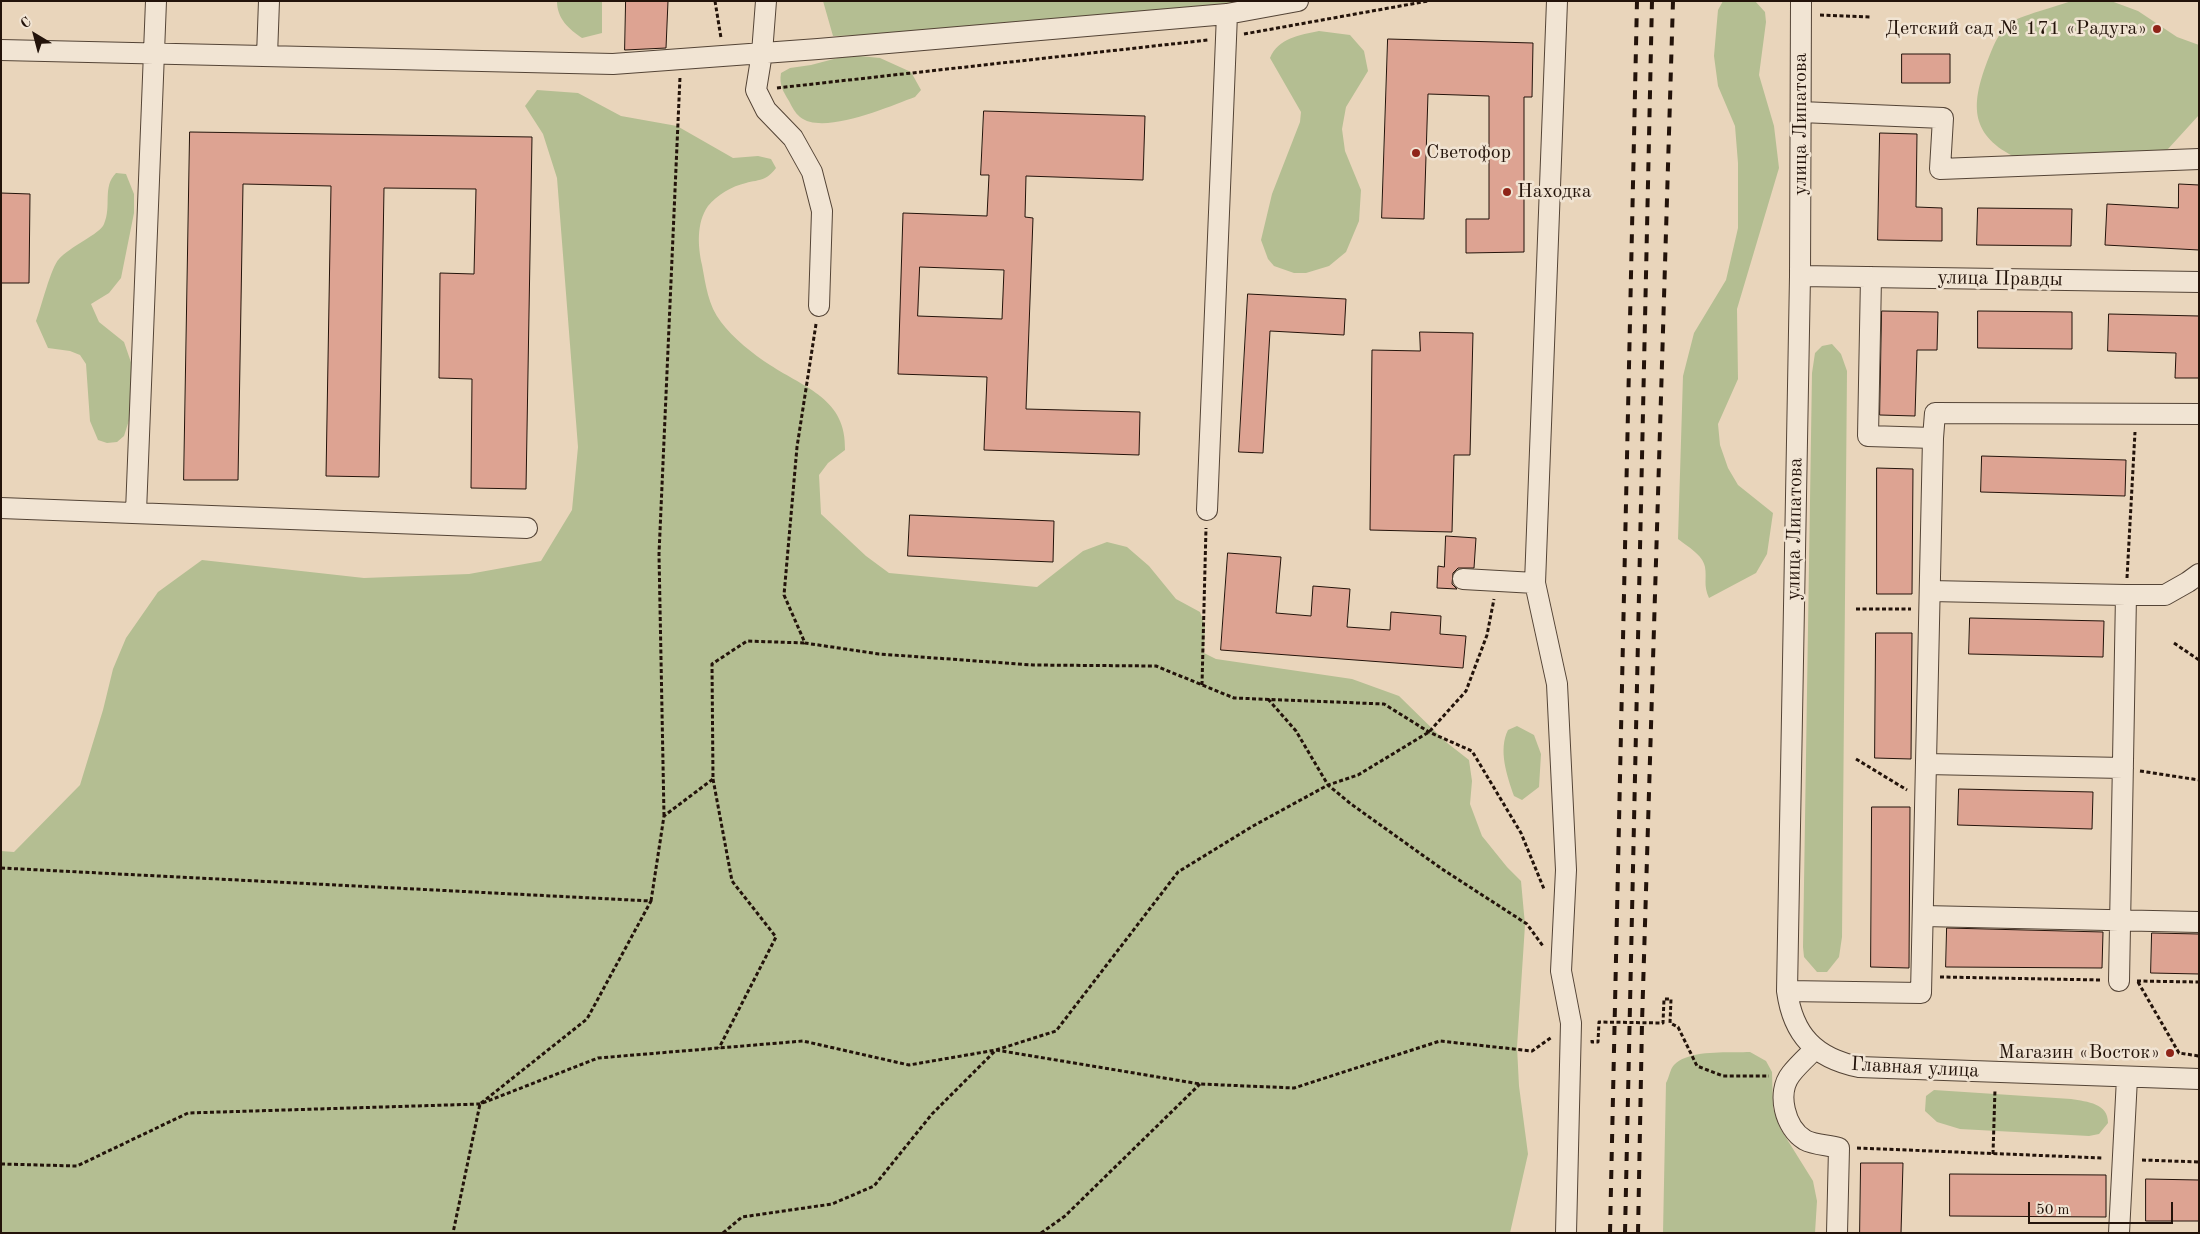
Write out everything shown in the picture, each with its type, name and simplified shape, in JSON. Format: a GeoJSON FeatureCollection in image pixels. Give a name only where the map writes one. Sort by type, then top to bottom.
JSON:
{"type":"FeatureCollection","features":[{"type":"Feature","properties":{"kind":"street"},"geometry":{"type":"LineString","coordinates":[[136,512],[156,1]]}},
{"type":"Feature","properties":{"kind":"street"},"geometry":{"type":"LineString","coordinates":[[267,56],[269,1]]}},
{"type":"Feature","properties":{"kind":"street"},"geometry":{"type":"LineString","coordinates":[[766,1],[762,53],[756,90],[766,110],[793,138],[812,172],[822,211],[819,306]]}},
{"type":"Feature","properties":{"kind":"street"},"geometry":{"type":"LineString","coordinates":[[1,50],[613,64],[1227,14],[1298,1]]}},
{"type":"Feature","properties":{"kind":"street"},"geometry":{"type":"LineString","coordinates":[[1557,1],[1535,583],[1557,684],[1566,870],[1561,971],[1571,1023],[1566,1233]]}},
{"type":"Feature","properties":{"kind":"street","name":"улица Липатова"},"geometry":{"type":"LineString","coordinates":[[1808,6],[1801,112],[1800,276],[1787,991],[1789,1007],[1796,1024],[1804,1037],[1816,1049]]}},
{"type":"Feature","properties":{"kind":"street"},"geometry":{"type":"LineString","coordinates":[[1207,510],[1227,14]]}},
{"type":"Feature","properties":{"kind":"street"},"geometry":{"type":"LineString","coordinates":[[1801,112],[1943,118],[1940,169],[2199,159]]}},
{"type":"Feature","properties":{"kind":"street","name":"улица Правды"},"geometry":{"type":"LineString","coordinates":[[1800,276],[2199,282]]}},
{"type":"Feature","properties":{"kind":"street"},"geometry":{"type":"LineString","coordinates":[[1871,277],[1868,436],[1933,438]]}},
{"type":"Feature","properties":{"kind":"street"},"geometry":{"type":"LineString","coordinates":[[1787,991],[1921,994],[1935,413],[2199,414]]}},
{"type":"Feature","properties":{"kind":"street"},"geometry":{"type":"LineString","coordinates":[[1,508],[527,528]]}},
{"type":"Feature","properties":{"kind":"street"},"geometry":{"type":"LineString","coordinates":[[1929,600],[2164,595],[2199,574]]}},
{"type":"Feature","properties":{"kind":"street"},"geometry":{"type":"LineString","coordinates":[[1463,579],[1535,583]]}},
{"type":"Feature","properties":{"kind":"street"},"geometry":{"type":"LineString","coordinates":[[2126,595],[2120,920],[2128,981]]}},
{"type":"Feature","properties":{"kind":"street"},"geometry":{"type":"LineString","coordinates":[[1926,764],[2123,768]]}},
{"type":"Feature","properties":{"kind":"street"},"geometry":{"type":"LineString","coordinates":[[1923,916],[2199,922]]}},
{"type":"Feature","properties":{"kind":"street"},"geometry":{"type":"LineString","coordinates":[[1816,1049],[1789,1076],[1783,1096],[1785,1115],[1795,1132],[1806,1141],[1839,1148],[1837,1233]]}},
{"type":"Feature","properties":{"kind":"street","name":"Главная улица"},"geometry":{"type":"LineString","coordinates":[[1816,1049],[1841,1063],[1859,1067],[2127,1078],[2199,1079]]}},
{"type":"Feature","properties":{"kind":"street"},"geometry":{"type":"LineString","coordinates":[[2119,1233],[2127,1078]]}},
{"type":"Feature","properties":{"kind":"path"},"geometry":{"type":"LineString","coordinates":[[715,1],[724,56]]}},
{"type":"Feature","properties":{"kind":"path"},"geometry":{"type":"LineString","coordinates":[[756,90],[1226,38],[1428,1]]}},
{"type":"Feature","properties":{"kind":"path"},"geometry":{"type":"LineString","coordinates":[[1808,6],[1820,15],[1870,17]]}},
{"type":"Feature","properties":{"kind":"path"},"geometry":{"type":"LineString","coordinates":[[453,1233],[480,1104],[587,1019],[651,901],[664,816],[659,554],[681,59]]}},
{"type":"Feature","properties":{"kind":"path"},"geometry":{"type":"LineString","coordinates":[[805,643],[784,595],[797,447],[819,306]]}},
{"type":"Feature","properties":{"kind":"path"},"geometry":{"type":"LineString","coordinates":[[2126,595],[2136,414]]}},
{"type":"Feature","properties":{"kind":"path"},"geometry":{"type":"LineString","coordinates":[[1202,685],[1207,510]]}},
{"type":"Feature","properties":{"kind":"path"},"geometry":{"type":"LineString","coordinates":[[1,1164],[77,1166],[188,1112],[480,1104],[598,1058],[803,1041],[909,1065],[996,1050],[1056,1031],[1178,872],[1253,826],[1328,785],[1358,775],[1429,732],[1466,690],[1486,635],[1498,582]]}},
{"type":"Feature","properties":{"kind":"path"},"geometry":{"type":"LineString","coordinates":[[1856,609],[1929,600]]}},
{"type":"Feature","properties":{"kind":"path"},"geometry":{"type":"LineString","coordinates":[[719,1048],[776,937],[732,881],[714,779],[712,664],[747,641],[805,643],[879,654],[1033,665],[1156,666],[1234,698],[1384,704],[1429,732],[1472,751],[1521,833],[1548,897]]}},
{"type":"Feature","properties":{"kind":"path"},"geometry":{"type":"LineString","coordinates":[[2174,644],[2199,660]]}},
{"type":"Feature","properties":{"kind":"path"},"geometry":{"type":"LineString","coordinates":[[1268,699],[1296,731],[1328,785],[1351,804],[1435,863],[1527,924],[1561,971]]}},
{"type":"Feature","properties":{"kind":"path"},"geometry":{"type":"LineString","coordinates":[[1856,759],[1925,800]]}},
{"type":"Feature","properties":{"kind":"path"},"geometry":{"type":"LineString","coordinates":[[2123,768],[2199,780]]}},
{"type":"Feature","properties":{"kind":"path"},"geometry":{"type":"LineString","coordinates":[[664,816],[714,779]]}},
{"type":"Feature","properties":{"kind":"path"},"geometry":{"type":"LineString","coordinates":[[1,868],[651,901]]}},
{"type":"Feature","properties":{"kind":"path"},"geometry":{"type":"LineString","coordinates":[[1922,977],[2199,982]]}},
{"type":"Feature","properties":{"kind":"path"},"geometry":{"type":"LineString","coordinates":[[2128,981],[2179,1053],[2199,1056]]}},
{"type":"Feature","properties":{"kind":"path"},"geometry":{"type":"LineString","coordinates":[[1592,1033],[1592,1042],[1598,1042],[1599,1022],[1663,1023],[1664,999],[1671,999],[1670,1023],[1678,1027],[1698,1066],[1723,1076],[1789,1076]]}},
{"type":"Feature","properties":{"kind":"path"},"geometry":{"type":"LineString","coordinates":[[996,1050],[1200,1084],[1294,1088],[1440,1041],[1532,1051],[1571,1023]]}},
{"type":"Feature","properties":{"kind":"path"},"geometry":{"type":"LineString","coordinates":[[723,1233],[742,1217],[832,1204],[874,1186],[932,1114],[996,1050]]}},
{"type":"Feature","properties":{"kind":"path"},"geometry":{"type":"LineString","coordinates":[[1993,1154],[1995,1072]]}},
{"type":"Feature","properties":{"kind":"path"},"geometry":{"type":"LineString","coordinates":[[1041,1233],[1065,1216],[1200,1084]]}},
{"type":"Feature","properties":{"kind":"path"},"geometry":{"type":"LineString","coordinates":[[1839,1148],[2199,1162]]}},
{"type":"Feature","properties":{"kind":"green space"},"geometry":{"type":"Polygon","coordinates":[[[557,1],[602,1],[602,33],[582,38],[568,27],[561,18],[557,1]]]}},
{"type":"Feature","properties":{"kind":"green space"},"geometry":{"type":"Polygon","coordinates":[[[823,1],[1236,1],[1234,5],[875,35],[833,36],[823,1]]]}},
{"type":"Feature","properties":{"kind":"green space"},"geometry":{"type":"Polygon","coordinates":[[[1723,1],[1755,1],[1765,12],[1766,22],[1759,75],[1774,126],[1779,168],[1737,309],[1738,379],[1718,424],[1720,445],[1728,468],[1738,485],[1773,513],[1767,554],[1756,573],[1709,598],[1706,589],[1704,563],[1694,551],[1678,539],[1683,376],[1694,333],[1726,280],[1738,228],[1738,163],[1735,126],[1718,86],[1714,56],[1718,10],[1723,1]]]}},
{"type":"Feature","properties":{"kind":"green space"},"geometry":{"type":"Polygon","coordinates":[[[2072,1],[2111,1],[2138,11],[2177,37],[2199,45],[2199,115],[2168,149],[2158,155],[2017,158],[1991,140],[1983,130],[1978,119],[1978,93],[1987,62],[2002,32],[2014,20],[2072,1]]]}},
{"type":"Feature","properties":{"kind":"green space"},"geometry":{"type":"Polygon","coordinates":[[[1319,31],[1350,35],[1364,51],[1368,71],[1346,107],[1342,129],[1345,151],[1361,190],[1359,221],[1346,252],[1329,266],[1306,273],[1294,273],[1274,266],[1268,259],[1261,240],[1272,194],[1300,122],[1301,112],[1270,58],[1278,46],[1290,38],[1319,31]]]}},
{"type":"Feature","properties":{"kind":"green space"},"geometry":{"type":"Polygon","coordinates":[[[849,55],[880,58],[911,72],[921,90],[915,97],[857,118],[824,123],[811,122],[800,117],[783,91],[781,73],[790,68],[811,65],[849,55]]]}},
{"type":"Feature","properties":{"kind":"green space"},"geometry":{"type":"Polygon","coordinates":[[[537,90],[578,93],[621,116],[677,126],[733,158],[758,156],[771,159],[776,168],[769,175],[763,179],[735,186],[716,198],[704,213],[701,220],[699,243],[708,295],[717,316],[737,340],[764,361],[821,397],[839,418],[844,433],[845,450],[828,463],[819,475],[821,514],[866,556],[889,573],[1037,587],[1083,551],[1107,542],[1127,547],[1149,566],[1176,599],[1200,612],[1205,626],[1204,653],[1216,659],[1352,679],[1399,696],[1446,742],[1469,760],[1472,781],[1470,804],[1482,836],[1521,881],[1525,925],[1517,1047],[1519,1086],[1528,1154],[1510,1233],[1,1233],[1,851],[14,852],[80,785],[103,710],[113,669],[126,638],[158,592],[202,560],[364,578],[469,574],[541,561],[572,510],[578,447],[557,178],[543,134],[525,106],[537,90]]]}},
{"type":"Feature","properties":{"kind":"green space"},"geometry":{"type":"Polygon","coordinates":[[[116,173],[126,174],[134,194],[134,213],[121,278],[109,293],[91,304],[99,322],[124,342],[134,371],[131,414],[124,436],[117,442],[107,443],[98,440],[90,421],[86,364],[80,355],[70,351],[48,348],[36,321],[56,263],[64,254],[97,232],[104,224],[109,184],[116,173]]]}},
{"type":"Feature","properties":{"kind":"green space"},"geometry":{"type":"Polygon","coordinates":[[[1832,344],[1841,354],[1847,371],[1842,937],[1839,957],[1827,972],[1817,972],[1804,957],[1803,947],[1812,373],[1815,353],[1822,346],[1832,344]]]}},
{"type":"Feature","properties":{"kind":"green space"},"geometry":{"type":"Polygon","coordinates":[[[1517,726],[1534,735],[1541,754],[1539,787],[1522,800],[1514,796],[1506,772],[1504,754],[1505,738],[1508,730],[1517,726]]]}},
{"type":"Feature","properties":{"kind":"green space"},"geometry":{"type":"Polygon","coordinates":[[[1721,1052],[1750,1052],[1766,1061],[1772,1072],[1773,1108],[1780,1128],[1813,1181],[1817,1201],[1815,1233],[1663,1233],[1666,1083],[1671,1069],[1689,1056],[1721,1052]]]}},
{"type":"Feature","properties":{"kind":"green space"},"geometry":{"type":"Polygon","coordinates":[[[1934,1090],[2084,1101],[2101,1107],[2105,1111],[2108,1123],[2099,1134],[2089,1136],[1960,1129],[1937,1122],[1925,1111],[1926,1096],[1934,1090]]]}},
{"type":"Feature","properties":{"kind":"building"},"geometry":{"type":"Polygon","coordinates":[[[626,1],[668,1],[666,48],[625,50],[626,1]]]}},
{"type":"Feature","properties":{"kind":"building"},"geometry":{"type":"Polygon","coordinates":[[[1388,39],[1533,43],[1532,97],[1524,97],[1524,252],[1466,253],[1466,219],[1489,219],[1489,96],[1428,94],[1424,219],[1382,218],[1388,39]]]}},
{"type":"Feature","properties":{"kind":"building"},"geometry":{"type":"Polygon","coordinates":[[[1902,54],[1950,54],[1950,83],[1902,83],[1902,54]]]}},
{"type":"Feature","properties":{"kind":"building"},"geometry":{"type":"Polygon","coordinates":[[[984,111],[1145,116],[1143,180],[1026,176],[1025,217],[1033,218],[1026,409],[1140,412],[1139,455],[984,450],[987,377],[898,374],[903,213],[987,216],[989,175],[981,175],[984,111]],[[920,267],[918,316],[1002,319],[1004,270],[920,267]]]}},
{"type":"Feature","properties":{"kind":"building"},"geometry":{"type":"Polygon","coordinates":[[[190,132],[532,137],[526,489],[471,488],[472,379],[439,378],[440,273],[474,274],[476,189],[384,188],[379,477],[326,476],[331,186],[243,184],[238,480],[184,480],[190,132]]]}},
{"type":"Feature","properties":{"kind":"building"},"geometry":{"type":"Polygon","coordinates":[[[1880,133],[1917,134],[1916,207],[1942,208],[1942,241],[1878,240],[1880,133]]]}},
{"type":"Feature","properties":{"kind":"building"},"geometry":{"type":"Polygon","coordinates":[[[2179,184],[2199,185],[2199,250],[2105,245],[2107,204],[2178,208],[2179,184]]]}},
{"type":"Feature","properties":{"kind":"building"},"geometry":{"type":"Polygon","coordinates":[[[1,193],[30,194],[29,283],[1,283],[1,193]]]}},
{"type":"Feature","properties":{"kind":"building"},"geometry":{"type":"Polygon","coordinates":[[[1978,208],[2072,209],[2071,246],[1977,245],[1978,208]]]}},
{"type":"Feature","properties":{"kind":"building"},"geometry":{"type":"Polygon","coordinates":[[[1248,294],[1346,299],[1344,335],[1270,331],[1263,453],[1239,452],[1248,294]]]}},
{"type":"Feature","properties":{"kind":"building"},"geometry":{"type":"Polygon","coordinates":[[[1882,311],[1938,312],[1937,350],[1917,350],[1915,416],[1880,415],[1882,311]]]}},
{"type":"Feature","properties":{"kind":"building"},"geometry":{"type":"Polygon","coordinates":[[[1978,311],[2072,312],[2072,349],[1978,348],[1978,311]]]}},
{"type":"Feature","properties":{"kind":"building"},"geometry":{"type":"Polygon","coordinates":[[[2109,314],[2199,316],[2199,378],[2175,378],[2176,353],[2108,351],[2109,314]]]}},
{"type":"Feature","properties":{"kind":"building"},"geometry":{"type":"Polygon","coordinates":[[[1420,332],[1473,333],[1470,455],[1454,455],[1452,532],[1370,530],[1372,350],[1420,351],[1420,332]]]}},
{"type":"Feature","properties":{"kind":"building"},"geometry":{"type":"Polygon","coordinates":[[[1982,456],[2126,460],[2125,496],[1981,492],[1982,456]]]}},
{"type":"Feature","properties":{"kind":"building"},"geometry":{"type":"Polygon","coordinates":[[[1877,468],[1913,469],[1912,594],[1877,594],[1877,468]]]}},
{"type":"Feature","properties":{"kind":"building"},"geometry":{"type":"Polygon","coordinates":[[[910,515],[1054,521],[1053,562],[908,556],[910,515]]]}},
{"type":"Feature","properties":{"kind":"building"},"geometry":{"type":"Polygon","coordinates":[[[1446,536],[1476,538],[1474,568],[1458,568],[1453,573],[1452,584],[1457,589],[1437,588],[1438,566],[1444,567],[1446,536]]]}},
{"type":"Feature","properties":{"kind":"building"},"geometry":{"type":"Polygon","coordinates":[[[1228,553],[1281,557],[1276,613],[1311,616],[1313,586],[1350,589],[1347,627],[1390,630],[1391,612],[1441,616],[1440,634],[1466,636],[1463,668],[1221,650],[1228,553]]]}},
{"type":"Feature","properties":{"kind":"building"},"geometry":{"type":"Polygon","coordinates":[[[1970,618],[2104,621],[2103,657],[1969,654],[1970,618]]]}},
{"type":"Feature","properties":{"kind":"building"},"geometry":{"type":"Polygon","coordinates":[[[1876,633],[1912,633],[1911,759],[1875,758],[1876,633]]]}},
{"type":"Feature","properties":{"kind":"building"},"geometry":{"type":"Polygon","coordinates":[[[1959,789],[2093,792],[2092,829],[1958,825],[1959,789]]]}},
{"type":"Feature","properties":{"kind":"building"},"geometry":{"type":"Polygon","coordinates":[[[1872,807],[1910,807],[1909,968],[1871,967],[1872,807]]]}},
{"type":"Feature","properties":{"kind":"building"},"geometry":{"type":"Polygon","coordinates":[[[1947,928],[2103,932],[2102,968],[1946,967],[1947,928]]]}},
{"type":"Feature","properties":{"kind":"building"},"geometry":{"type":"Polygon","coordinates":[[[2152,933],[2199,934],[2199,974],[2151,973],[2152,933]]]}},
{"type":"Feature","properties":{"kind":"building"},"geometry":{"type":"Polygon","coordinates":[[[1861,1163],[1903,1163],[1901,1233],[1860,1233],[1861,1163]]]}},
{"type":"Feature","properties":{"kind":"building"},"geometry":{"type":"Polygon","coordinates":[[[1950,1174],[2106,1175],[2106,1217],[1950,1216],[1950,1174]]]}},
{"type":"Feature","properties":{"kind":"building"},"geometry":{"type":"Polygon","coordinates":[[[2146,1179],[2199,1180],[2199,1221],[2146,1221],[2146,1179]]]}},
{"type":"Feature","properties":{"kind":"railway"},"geometry":{"type":"LineString","coordinates":[[1610,1233],[1637,1]]}},
{"type":"Feature","properties":{"kind":"railway"},"geometry":{"type":"LineString","coordinates":[[1625,1233],[1652,1]]}},
{"type":"Feature","properties":{"kind":"railway"},"geometry":{"type":"LineString","coordinates":[[1638,1233],[1642,1023],[1673,1]]}},
{"type":"Feature","properties":{"kind":"place","name":"Детский сад № 171 «Радуга»"},"geometry":{"type":"Point","coordinates":[2157,29]}},
{"type":"Feature","properties":{"kind":"place","name":"Светофор"},"geometry":{"type":"Point","coordinates":[1416,153]}},
{"type":"Feature","properties":{"kind":"place","name":"Находка"},"geometry":{"type":"Point","coordinates":[1507,192]}},
{"type":"Feature","properties":{"kind":"place","name":"Магазин «Восток»"},"geometry":{"type":"Point","coordinates":[2170,1053]}}]}
